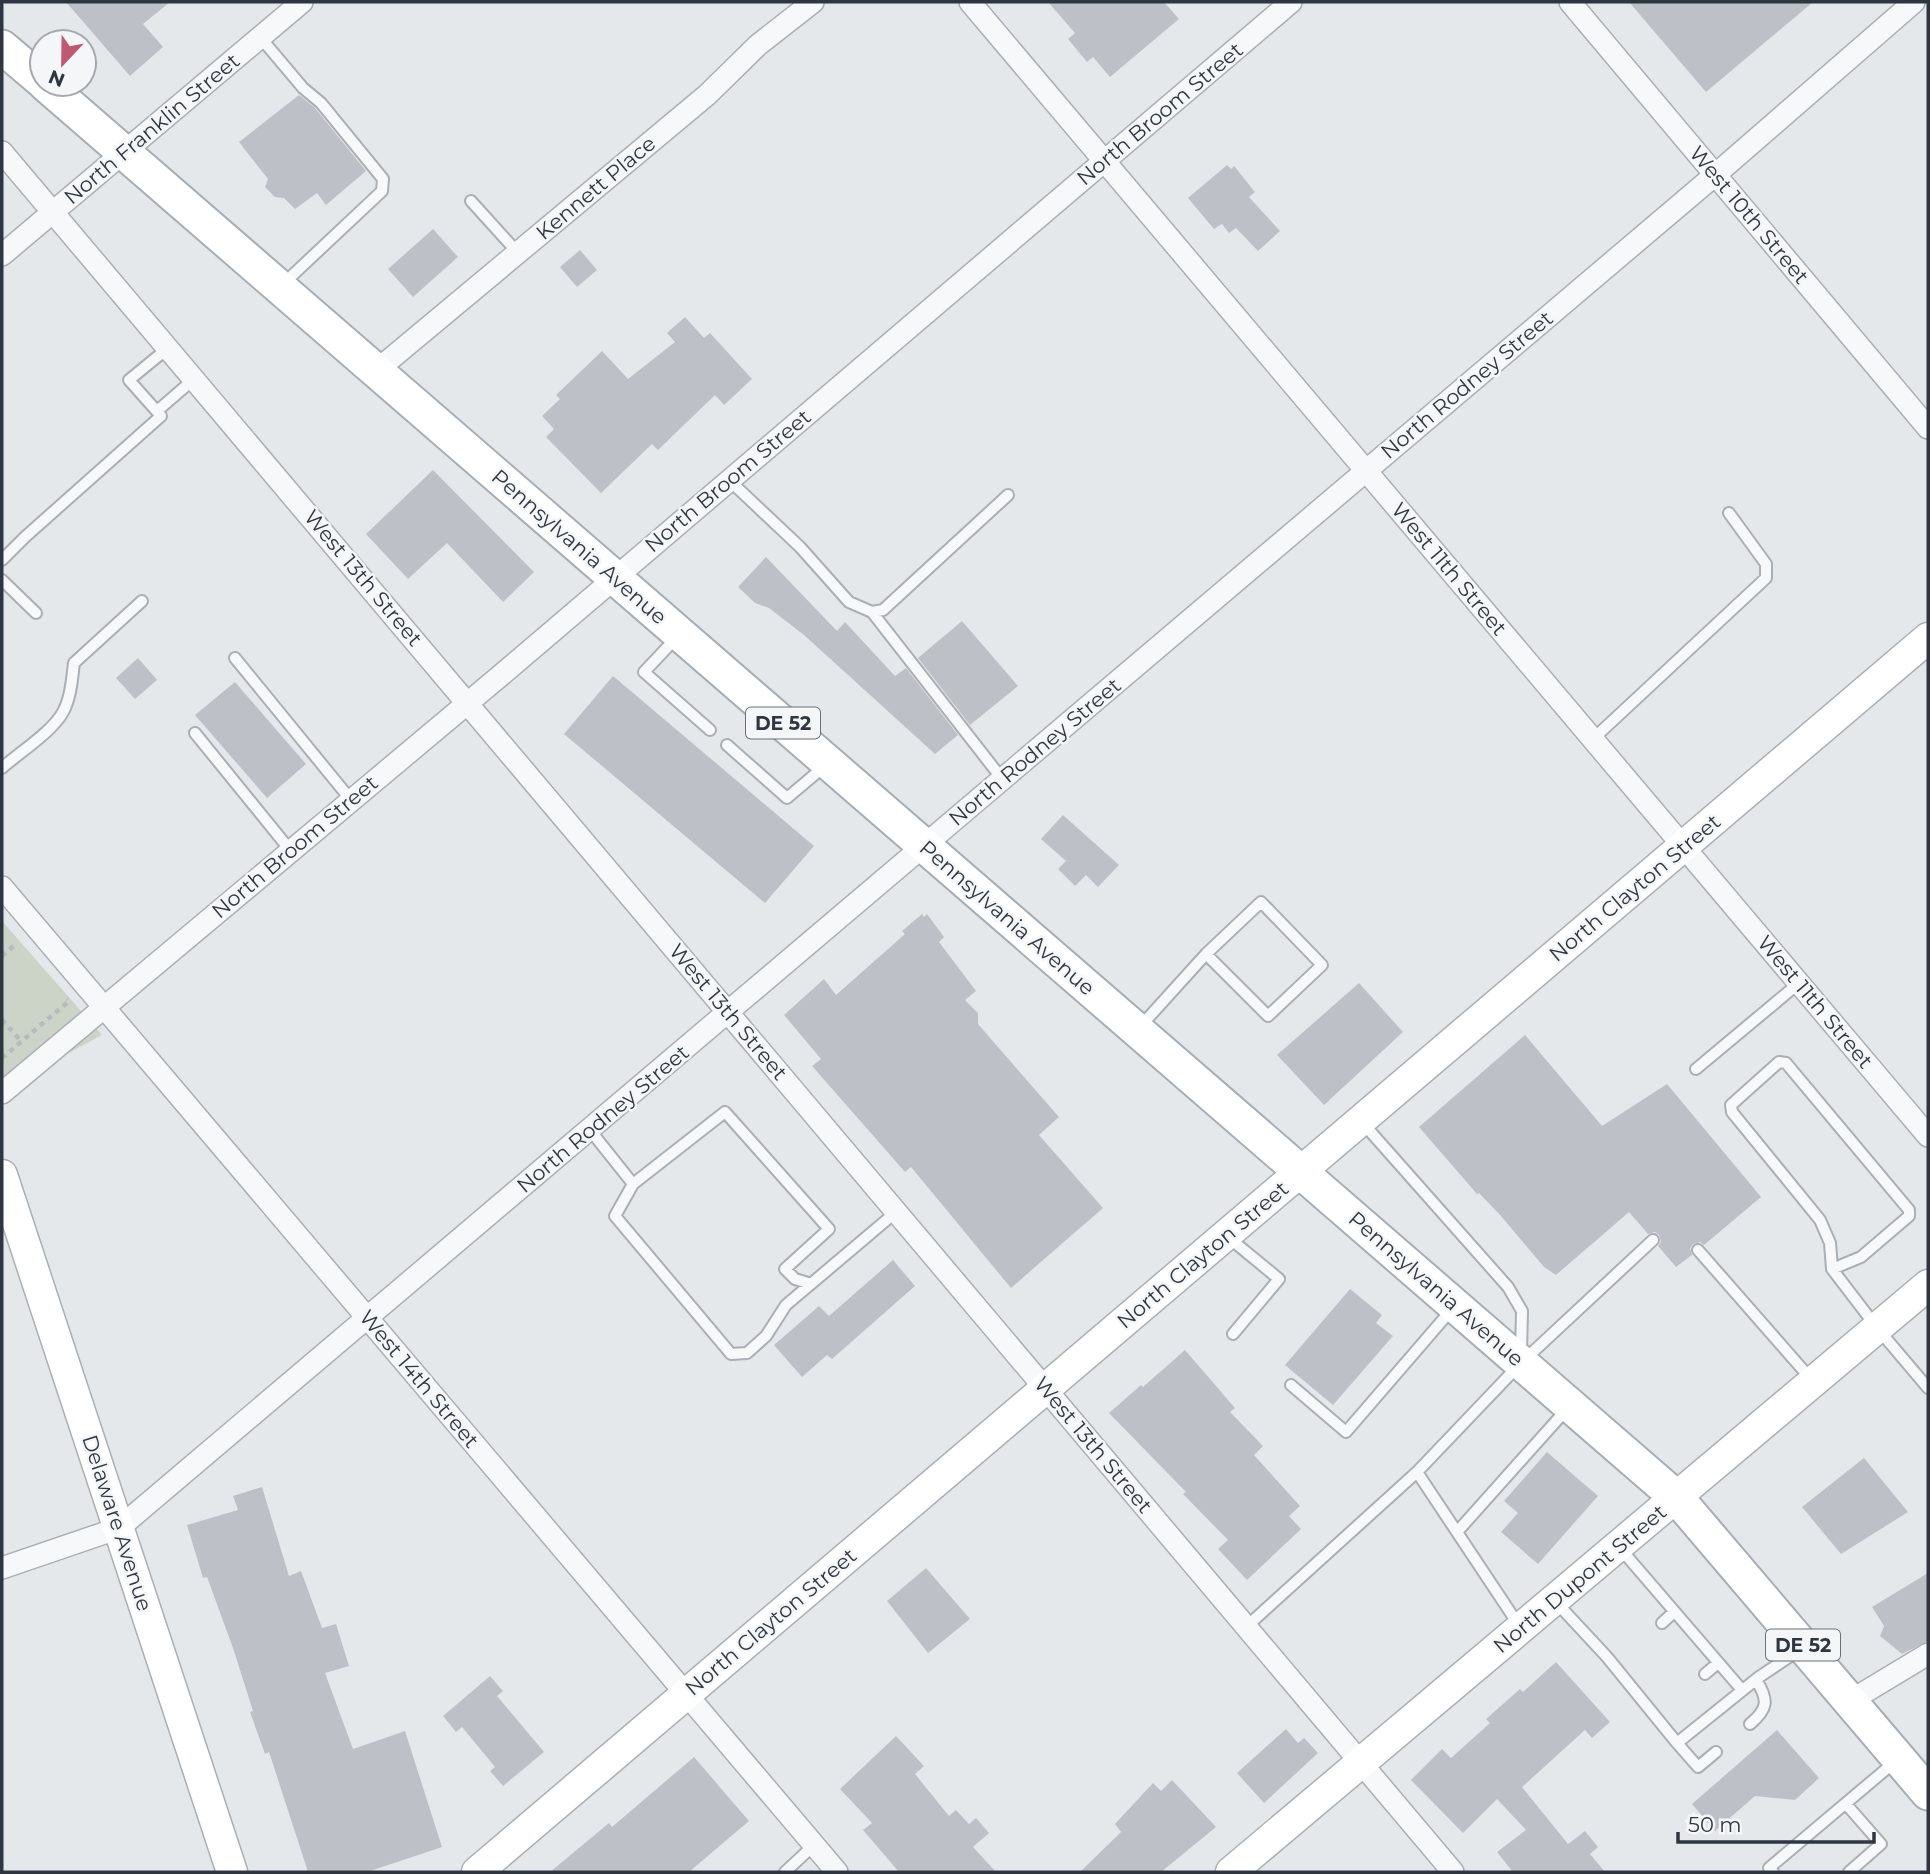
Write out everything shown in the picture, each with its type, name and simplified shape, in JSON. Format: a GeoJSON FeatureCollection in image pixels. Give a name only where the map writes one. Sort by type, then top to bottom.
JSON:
{"type":"FeatureCollection","features":[{"type":"Feature","properties":{"kind":"main road","name":"Pennsylvania Avenue"},"geometry":{"type":"LineString","coordinates":[[2,47],[28,70]]}},
{"type":"Feature","properties":{"kind":"main road","name":"Pennsylvania Avenue"},"geometry":{"type":"LineString","coordinates":[[60,98],[1677,1498],[1928,1793]]}},
{"type":"Feature","properties":{"kind":"street","name":"North Franklin Street"},"geometry":{"type":"LineString","coordinates":[[2,255],[302,2]]}},
{"type":"Feature","properties":{"kind":"street","name":"Kennett Place"},"geometry":{"type":"LineString","coordinates":[[376,371],[706,96],[767,37],[813,2]]}},
{"type":"Feature","properties":{"kind":"street","name":"West 11th Street"},"geometry":{"type":"LineString","coordinates":[[970,2],[1928,1136]]}},
{"type":"Feature","properties":{"kind":"street","name":"North Broom Street"},"geometry":{"type":"LineString","coordinates":[[2,1093],[614,578],[1291,2]]}},
{"type":"Feature","properties":{"kind":"street","name":"West 10th Street"},"geometry":{"type":"LineString","coordinates":[[1570,2],[1928,428]]}},
{"type":"Feature","properties":{"kind":"street","name":"North Rodney Street"},"geometry":{"type":"LineString","coordinates":[[2,1568],[118,1528],[368,1319],[1715,175],[1906,4]]}},
{"type":"Feature","properties":{"kind":"street","name":"West 13th Street"},"geometry":{"type":"LineString","coordinates":[[2,152],[1453,1872]]}},
{"type":"Feature","properties":{"kind":"street","name":"North Clayton Street"},"geometry":{"type":"LineString","coordinates":[[477,1872],[1928,638]]}},
{"type":"Feature","properties":{"kind":"street","name":"West 14th Street"},"geometry":{"type":"LineString","coordinates":[[2,887],[836,1872]]}},
{"type":"Feature","properties":{"kind":"street","name":"Delaware Avenue"},"geometry":{"type":"LineString","coordinates":[[2,1175],[232,1872]]}},
{"type":"Feature","properties":{"kind":"street","name":"North Dupont Street"},"geometry":{"type":"LineString","coordinates":[[1231,1872],[1928,1285]]}},
{"type":"Feature","properties":{"kind":"street"},"geometry":{"type":"LineString","coordinates":[[1850,1701],[1928,1654]]}},
{"type":"Feature","properties":{"kind":"lane"},"geometry":{"type":"LineString","coordinates":[[260,37],[303,88],[321,103],[383,179],[382,191],[280,287]]}},
{"type":"Feature","properties":{"kind":"lane"},"geometry":{"type":"LineString","coordinates":[[471,201],[518,253]]}},
{"type":"Feature","properties":{"kind":"lane"},"geometry":{"type":"LineString","coordinates":[[2,560],[34,528],[161,416],[130,380],[168,348]]}},
{"type":"Feature","properties":{"kind":"lane"},"geometry":{"type":"LineString","coordinates":[[157,411],[194,379]]}},
{"type":"Feature","properties":{"kind":"lane"},"geometry":{"type":"LineString","coordinates":[[729,480],[800,547],[849,602],[872,612],[1003,780]]}},
{"type":"Feature","properties":{"kind":"lane"},"geometry":{"type":"LineString","coordinates":[[872,612],[883,610],[1008,495]]}},
{"type":"Feature","properties":{"kind":"lane"},"geometry":{"type":"LineString","coordinates":[[1592,738],[1766,578],[1766,564],[1730,513]]}},
{"type":"Feature","properties":{"kind":"lane"},"geometry":{"type":"LineString","coordinates":[[2,580],[36,614]]}},
{"type":"Feature","properties":{"kind":"lane"},"geometry":{"type":"LineString","coordinates":[[2,768],[62,713],[71,686],[74,663],[142,601]]}},
{"type":"Feature","properties":{"kind":"lane"},"geometry":{"type":"LineString","coordinates":[[680,634],[644,672],[710,730]]}},
{"type":"Feature","properties":{"kind":"lane"},"geometry":{"type":"LineString","coordinates":[[235,658],[351,800]]}},
{"type":"Feature","properties":{"kind":"lane"},"geometry":{"type":"LineString","coordinates":[[195,733],[290,850]]}},
{"type":"Feature","properties":{"kind":"lane"},"geometry":{"type":"LineString","coordinates":[[727,745],[787,798],[829,763]]}},
{"type":"Feature","properties":{"kind":"lane"},"geometry":{"type":"LineString","coordinates":[[1137,1030],[1206,954],[1261,902],[1322,965],[1268,1016],[1206,954]]}},
{"type":"Feature","properties":{"kind":"lane"},"geometry":{"type":"LineString","coordinates":[[1696,1069],[1799,983]]}},
{"type":"Feature","properties":{"kind":"lane"},"geometry":{"type":"LineString","coordinates":[[1832,1269],[1861,1257],[1909,1216],[1909,1210],[1787,1063],[1779,1062],[1731,1105],[1732,1112],[1820,1220],[1830,1243],[1832,1269],[1928,1388]]}},
{"type":"Feature","properties":{"kind":"lane"},"geometry":{"type":"LineString","coordinates":[[811,1284],[795,1279],[785,1269],[829,1229],[725,1112],[633,1184],[615,1216],[732,1354],[747,1353],[766,1336],[786,1305],[811,1284],[896,1212]]}},
{"type":"Feature","properties":{"kind":"lane"},"geometry":{"type":"LineString","coordinates":[[1361,1121],[1508,1287],[1522,1311],[1521,1363]]}},
{"type":"Feature","properties":{"kind":"lane"},"geometry":{"type":"LineString","coordinates":[[590,1130],[633,1184]]}},
{"type":"Feature","properties":{"kind":"lane"},"geometry":{"type":"LineString","coordinates":[[1226,1236],[1279,1279],[1233,1334]]}},
{"type":"Feature","properties":{"kind":"lane"},"geometry":{"type":"LineString","coordinates":[[1246,1627],[1417,1472],[1521,1363],[1653,1240]]}},
{"type":"Feature","properties":{"kind":"lane"},"geometry":{"type":"LineString","coordinates":[[1698,1250],[1814,1382]]}},
{"type":"Feature","properties":{"kind":"lane"},"geometry":{"type":"LineString","coordinates":[[1291,1385],[1346,1433],[1455,1306]]}},
{"type":"Feature","properties":{"kind":"lane"},"geometry":{"type":"LineString","coordinates":[[1457,1532],[1570,1406]]}},
{"type":"Feature","properties":{"kind":"lane"},"geometry":{"type":"LineString","coordinates":[[1417,1472],[1521,1629]]}},
{"type":"Feature","properties":{"kind":"lane"},"geometry":{"type":"LineString","coordinates":[[1619,1547],[1742,1690]]}},
{"type":"Feature","properties":{"kind":"lane"},"geometry":{"type":"LineString","coordinates":[[1555,1601],[1614,1661],[1698,1767],[1716,1752]]}},
{"type":"Feature","properties":{"kind":"lane"},"geometry":{"type":"LineString","coordinates":[[1662,1623],[1674,1612]]}},
{"type":"Feature","properties":{"kind":"lane"},"geometry":{"type":"LineString","coordinates":[[1677,1743],[1742,1690],[1804,1647]]}},
{"type":"Feature","properties":{"kind":"lane"},"geometry":{"type":"LineString","coordinates":[[1705,1674],[1718,1663]]}},
{"type":"Feature","properties":{"kind":"lane"},"geometry":{"type":"LineString","coordinates":[[1750,1724],[1762,1714],[1766,1702],[1756,1680]]}},
{"type":"Feature","properties":{"kind":"lane"},"geometry":{"type":"LineString","coordinates":[[1773,1872],[1769,1868],[1899,1758]]}},
{"type":"Feature","properties":{"kind":"lane"},"geometry":{"type":"LineString","coordinates":[[1846,1804],[1881,1843],[1849,1872]]}},
{"type":"Feature","properties":{"kind":"lane"},"geometry":{"type":"LineString","coordinates":[[785,1872],[814,1845]]}},
{"type":"Feature","properties":{"kind":"path"},"geometry":{"type":"LineString","coordinates":[[2,956],[17,943]]}},
{"type":"Feature","properties":{"kind":"path"},"geometry":{"type":"LineString","coordinates":[[2,1058],[66,1003]]}},
{"type":"Feature","properties":{"kind":"path"},"geometry":{"type":"LineString","coordinates":[[2,1020],[22,1042]]}},
{"type":"Feature","properties":{"kind":"shaded area"},"geometry":{"type":"Polygon","coordinates":[[[2,921],[102,1035],[2,1089],[2,921]]]}},
{"type":"Feature","properties":{"kind":"building"},"geometry":{"type":"Polygon","coordinates":[[[66,2],[170,2],[143,24],[163,47],[130,76],[98,39],[98,28],[88,28],[66,2]]]}},
{"type":"Feature","properties":{"kind":"building"},"geometry":{"type":"Polygon","coordinates":[[[1048,2],[1164,2],[1179,19],[1110,77],[1093,57],[1087,62],[1068,39],[1075,33],[1048,2]]]}},
{"type":"Feature","properties":{"kind":"building"},"geometry":{"type":"Polygon","coordinates":[[[1629,2],[1813,2],[1706,92],[1629,2]]]}},
{"type":"Feature","properties":{"kind":"building"},"geometry":{"type":"Polygon","coordinates":[[[299,95],[315,108],[366,171],[326,205],[317,193],[295,209],[284,198],[275,197],[265,187],[268,179],[239,142],[299,95]]]}},
{"type":"Feature","properties":{"kind":"building"},"geometry":{"type":"Polygon","coordinates":[[[1227,165],[1231,169],[1234,166],[1255,192],[1249,197],[1280,231],[1258,251],[1236,228],[1229,233],[1222,224],[1214,229],[1188,198],[1227,165]]]}},
{"type":"Feature","properties":{"kind":"building"},"geometry":{"type":"Polygon","coordinates":[[[433,229],[458,257],[413,297],[388,269],[433,229]]]}},
{"type":"Feature","properties":{"kind":"building"},"geometry":{"type":"Polygon","coordinates":[[[580,250],[597,270],[577,287],[560,267],[580,250]]]}},
{"type":"Feature","properties":{"kind":"building"},"geometry":{"type":"Polygon","coordinates":[[[685,317],[704,338],[710,333],[752,379],[724,405],[715,395],[658,450],[652,444],[601,493],[546,437],[554,429],[542,416],[560,399],[556,395],[602,351],[628,379],[675,342],[667,333],[685,317]]]}},
{"type":"Feature","properties":{"kind":"building"},"geometry":{"type":"Polygon","coordinates":[[[433,470],[534,572],[503,602],[447,543],[408,579],[366,534],[433,470]]]}},
{"type":"Feature","properties":{"kind":"building"},"geometry":{"type":"Polygon","coordinates":[[[766,557],[837,631],[845,622],[895,676],[906,668],[958,735],[935,754],[804,635],[769,608],[755,603],[738,587],[766,557]]]}},
{"type":"Feature","properties":{"kind":"building"},"geometry":{"type":"Polygon","coordinates":[[[962,621],[1018,686],[970,725],[918,658],[962,621]]]}},
{"type":"Feature","properties":{"kind":"building"},"geometry":{"type":"Polygon","coordinates":[[[138,658],[157,680],[135,699],[116,678],[138,658]]]}},
{"type":"Feature","properties":{"kind":"building"},"geometry":{"type":"Polygon","coordinates":[[[613,676],[814,846],[765,903],[564,734],[613,676]]]}},
{"type":"Feature","properties":{"kind":"building"},"geometry":{"type":"Polygon","coordinates":[[[235,682],[306,764],[267,798],[195,715],[235,682]]]}},
{"type":"Feature","properties":{"kind":"building"},"geometry":{"type":"Polygon","coordinates":[[[1063,815],[1119,865],[1098,887],[1086,875],[1075,886],[1058,869],[1066,861],[1041,839],[1063,815]]]}},
{"type":"Feature","properties":{"kind":"building"},"geometry":{"type":"Polygon","coordinates":[[[922,914],[924,917],[927,914],[944,937],[939,942],[976,991],[965,1000],[978,1013],[978,1024],[1059,1117],[1039,1135],[1103,1208],[1011,1288],[911,1167],[905,1172],[812,1066],[821,1059],[784,1015],[824,979],[836,995],[905,934],[902,931],[922,914]]]}},
{"type":"Feature","properties":{"kind":"building"},"geometry":{"type":"Polygon","coordinates":[[[1359,983],[1403,1032],[1324,1105],[1277,1055],[1359,983]]]}},
{"type":"Feature","properties":{"kind":"building"},"geometry":{"type":"Polygon","coordinates":[[[1525,1035],[1602,1126],[1667,1084],[1761,1197],[1704,1245],[1700,1242],[1693,1244],[1690,1248],[1692,1255],[1676,1267],[1658,1246],[1661,1242],[1659,1235],[1655,1232],[1648,1234],[1629,1212],[1556,1275],[1544,1267],[1419,1127],[1525,1035]]]}},
{"type":"Feature","properties":{"kind":"building"},"geometry":{"type":"Polygon","coordinates":[[[893,1260],[915,1286],[832,1359],[827,1355],[802,1377],[774,1345],[819,1306],[829,1316],[893,1260]]]}},
{"type":"Feature","properties":{"kind":"building"},"geometry":{"type":"Polygon","coordinates":[[[1350,1289],[1382,1315],[1376,1323],[1393,1336],[1333,1405],[1285,1365],[1350,1289]]]}},
{"type":"Feature","properties":{"kind":"building"},"geometry":{"type":"Polygon","coordinates":[[[1185,1350],[1235,1408],[1230,1412],[1263,1446],[1254,1455],[1300,1506],[1289,1516],[1301,1529],[1247,1580],[1218,1549],[1228,1540],[1183,1494],[1186,1492],[1109,1413],[1185,1350]]]}},
{"type":"Feature","properties":{"kind":"building"},"geometry":{"type":"Polygon","coordinates":[[[1547,1452],[1598,1496],[1538,1564],[1501,1532],[1518,1513],[1504,1501],[1547,1452]]]}},
{"type":"Feature","properties":{"kind":"building"},"geometry":{"type":"Polygon","coordinates":[[[1864,1458],[1908,1512],[1841,1554],[1802,1507],[1864,1458]]]}},
{"type":"Feature","properties":{"kind":"building"},"geometry":{"type":"Polygon","coordinates":[[[262,1487],[289,1576],[301,1571],[322,1628],[336,1624],[349,1666],[325,1673],[353,1749],[405,1731],[442,1847],[367,1872],[308,1872],[269,1752],[265,1754],[250,1712],[253,1711],[233,1648],[207,1577],[203,1578],[187,1525],[238,1510],[233,1496],[262,1487]]]}},
{"type":"Feature","properties":{"kind":"building"},"geometry":{"type":"Polygon","coordinates":[[[926,1568],[970,1619],[928,1653],[887,1601],[926,1568]]]}},
{"type":"Feature","properties":{"kind":"building"},"geometry":{"type":"Polygon","coordinates":[[[1928,1573],[1928,1641],[1902,1654],[1880,1636],[1884,1626],[1872,1607],[1928,1573]]]}},
{"type":"Feature","properties":{"kind":"building"},"geometry":{"type":"Polygon","coordinates":[[[1556,1662],[1610,1722],[1592,1738],[1585,1730],[1522,1787],[1568,1844],[1585,1831],[1598,1847],[1590,1854],[1605,1872],[1513,1872],[1497,1852],[1526,1830],[1497,1799],[1463,1833],[1411,1780],[1442,1749],[1451,1758],[1490,1723],[1486,1719],[1520,1689],[1523,1692],[1556,1662]]]}},
{"type":"Feature","properties":{"kind":"building"},"geometry":{"type":"Polygon","coordinates":[[[490,1676],[503,1691],[497,1696],[544,1752],[503,1786],[490,1771],[495,1767],[462,1727],[456,1732],[443,1716],[490,1676]]]}},
{"type":"Feature","properties":{"kind":"building"},"geometry":{"type":"Polygon","coordinates":[[[1286,1729],[1298,1743],[1304,1738],[1318,1753],[1264,1803],[1237,1773],[1286,1729]]]}},
{"type":"Feature","properties":{"kind":"building"},"geometry":{"type":"Polygon","coordinates":[[[1777,1730],[1819,1778],[1795,1800],[1755,1796],[1715,1831],[1692,1804],[1777,1730]]]}},
{"type":"Feature","properties":{"kind":"building"},"geometry":{"type":"Polygon","coordinates":[[[896,1736],[924,1766],[915,1774],[949,1816],[956,1810],[969,1824],[976,1818],[989,1833],[973,1847],[996,1872],[899,1872],[863,1830],[872,1823],[840,1789],[896,1736]]]}},
{"type":"Feature","properties":{"kind":"building"},"geometry":{"type":"Polygon","coordinates":[[[694,1757],[749,1821],[689,1872],[550,1872],[609,1823],[612,1827],[694,1757]]]}},
{"type":"Feature","properties":{"kind":"building"},"geometry":{"type":"Polygon","coordinates":[[[1172,1780],[1216,1827],[1161,1872],[1080,1872],[1121,1832],[1115,1824],[1153,1783],[1161,1791],[1172,1780]]]}}]}
